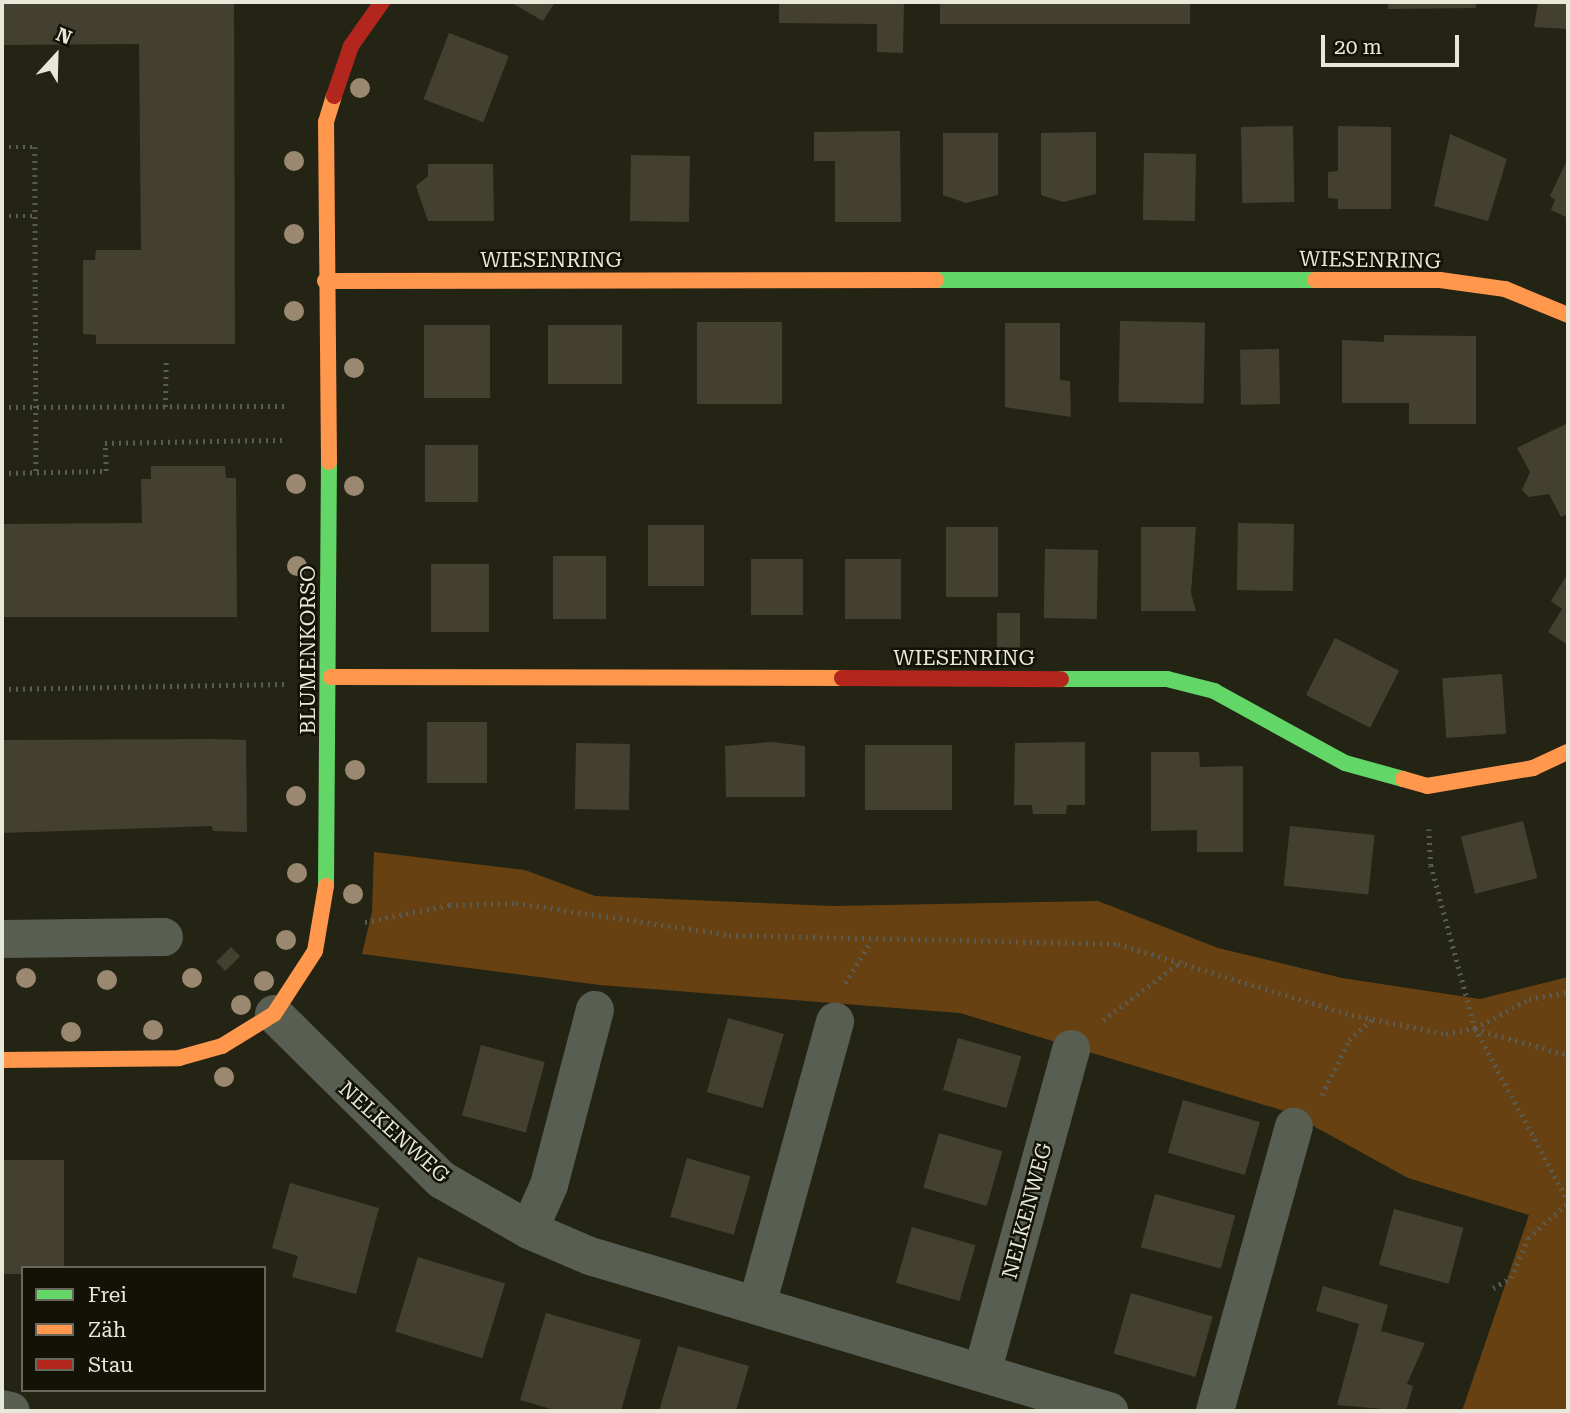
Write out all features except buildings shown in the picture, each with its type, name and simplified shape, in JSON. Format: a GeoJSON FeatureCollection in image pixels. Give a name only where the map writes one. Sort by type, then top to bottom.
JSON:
{"type":"FeatureCollection","features":[{"type":"Feature","properties":{"kind":"street","name":"BLUMENKORSO"},"geometry":{"type":"LineString","coordinates":[[2,1060],[179,1058],[222,1046],[274,1014],[298,985],[323,926],[330,681],[326,122],[351,46],[382,2]]}},
{"type":"Feature","properties":{"kind":"street","name":"WIESENRING"},"geometry":{"type":"LineString","coordinates":[[326,281],[1440,280],[1505,289],[1568,316]]}},
{"type":"Feature","properties":{"kind":"street","name":"WIESENRING"},"geometry":{"type":"LineString","coordinates":[[330,681],[1167,679],[1214,691],[1345,763],[1427,786],[1533,768],[1568,752]]}},
{"type":"Feature","properties":{"kind":"street"},"geometry":{"type":"LineString","coordinates":[[2,939],[163,937]]}},
{"type":"Feature","properties":{"kind":"street"},"geometry":{"type":"LineString","coordinates":[[529,1230],[549,1185],[595,1010]]}},
{"type":"Feature","properties":{"kind":"street","name":"NELKENWEG"},"geometry":{"type":"LineString","coordinates":[[274,1014],[442,1180],[529,1230],[590,1256],[1109,1411]]}},
{"type":"Feature","properties":{"kind":"street"},"geometry":{"type":"LineString","coordinates":[[757,1305],[835,1022]]}},
{"type":"Feature","properties":{"kind":"street","name":"NELKENWEG"},"geometry":{"type":"LineString","coordinates":[[982,1373],[1072,1049]]}},
{"type":"Feature","properties":{"kind":"street"},"geometry":{"type":"LineString","coordinates":[[1215,1411],[1293,1127]]}},
{"type":"Feature","properties":{"kind":"street"},"geometry":{"type":"LineString","coordinates":[[2,1409],[11,1411]]}},
{"type":"Feature","properties":{"kind":"path"},"geometry":{"type":"LineString","coordinates":[[2,147],[35,147],[36,472]]}},
{"type":"Feature","properties":{"kind":"path"},"geometry":{"type":"LineString","coordinates":[[2,216],[35,216]]}},
{"type":"Feature","properties":{"kind":"path"},"geometry":{"type":"LineString","coordinates":[[165,407],[166,362]]}},
{"type":"Feature","properties":{"kind":"path"},"geometry":{"type":"LineString","coordinates":[[2,407],[327,406]]}},
{"type":"Feature","properties":{"kind":"path"},"geometry":{"type":"LineString","coordinates":[[2,473],[106,471],[105,443],[282,440]]}},
{"type":"Feature","properties":{"kind":"path"},"geometry":{"type":"LineString","coordinates":[[2,689],[330,681]]}},
{"type":"Feature","properties":{"kind":"path"},"geometry":{"type":"LineString","coordinates":[[1427,786],[1431,865],[1475,1028],[1568,1202],[1528,1238],[1511,1278],[1493,1288]]}},
{"type":"Feature","properties":{"kind":"path"},"geometry":{"type":"LineString","coordinates":[[323,926],[449,905],[516,903],[729,935],[1118,944],[1371,1020],[1446,1034],[1475,1028],[1529,999],[1568,992]]}},
{"type":"Feature","properties":{"kind":"path"},"geometry":{"type":"LineString","coordinates":[[1072,1049],[1181,961]]}},
{"type":"Feature","properties":{"kind":"path"},"geometry":{"type":"LineString","coordinates":[[1293,1127],[1318,1103],[1349,1040],[1371,1020]]}},
{"type":"Feature","properties":{"kind":"path"},"geometry":{"type":"LineString","coordinates":[[1475,1028],[1568,1055]]}},
{"type":"Feature","properties":{"kind":"shaded area"},"geometry":{"type":"Polygon","coordinates":[[[374,852],[525,870],[595,896],[833,906],[1098,901],[1218,948],[1342,978],[1480,999],[1568,977],[1568,1411],[1462,1411],[1529,1215],[1408,1178],[1288,1112],[960,1013],[600,985],[362,954],[372,912],[374,852]]]}},
{"type":"Feature","properties":{"kind":"traffic: fast"},"geometry":{"type":"LineString","coordinates":[[936,280],[1315,280]]}},
{"type":"Feature","properties":{"kind":"traffic: fast"},"geometry":{"type":"LineString","coordinates":[[326,886],[329,462]]}},
{"type":"Feature","properties":{"kind":"traffic: fast"},"geometry":{"type":"LineString","coordinates":[[1061,679],[1167,679],[1214,691],[1345,763],[1403,779]]}},
{"type":"Feature","properties":{"kind":"traffic: slow"},"geometry":{"type":"LineString","coordinates":[[329,462],[326,122],[334,96]]}},
{"type":"Feature","properties":{"kind":"traffic: slow"},"geometry":{"type":"LineString","coordinates":[[325,281],[936,280]]}},
{"type":"Feature","properties":{"kind":"traffic: slow"},"geometry":{"type":"LineString","coordinates":[[1315,280],[1440,280],[1505,289],[1568,315]]}},
{"type":"Feature","properties":{"kind":"traffic: slow"},"geometry":{"type":"LineString","coordinates":[[331,677],[842,678]]}},
{"type":"Feature","properties":{"kind":"traffic: slow"},"geometry":{"type":"LineString","coordinates":[[1403,779],[1427,786],[1533,768],[1568,752]]}},
{"type":"Feature","properties":{"kind":"traffic: slow"},"geometry":{"type":"LineString","coordinates":[[2,1060],[179,1058],[222,1046],[274,1014],[315,951],[326,886]]}},
{"type":"Feature","properties":{"kind":"traffic: jam"},"geometry":{"type":"LineString","coordinates":[[334,96],[351,46],[382,2]]}},
{"type":"Feature","properties":{"kind":"traffic: jam"},"geometry":{"type":"LineString","coordinates":[[842,678],[1061,679]]}}]}
